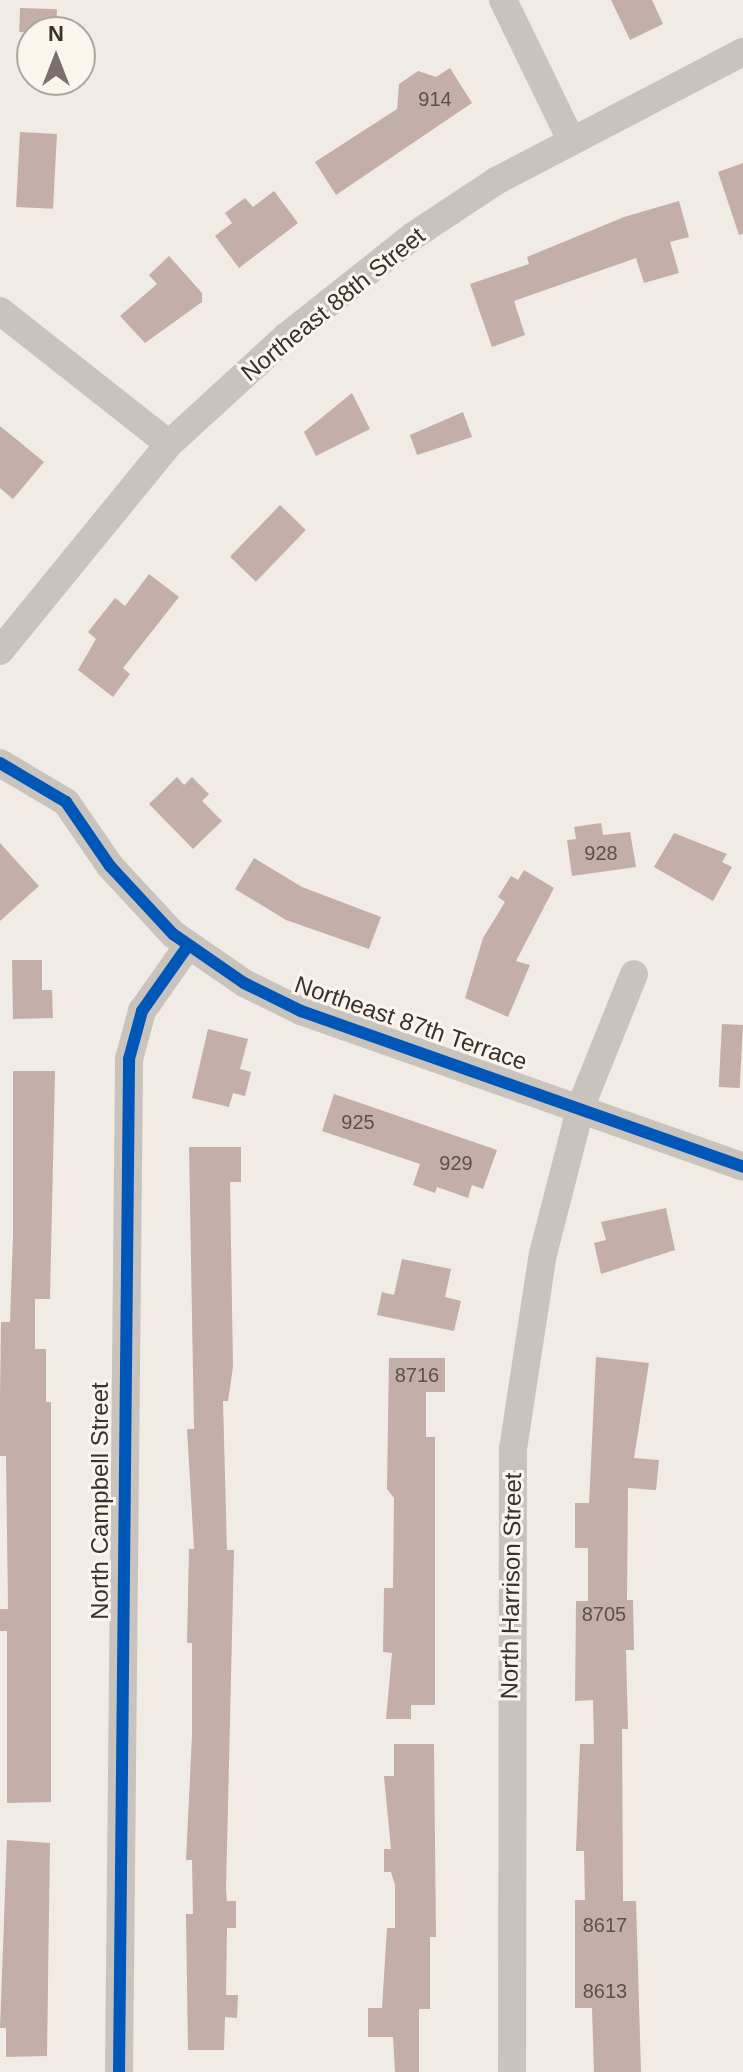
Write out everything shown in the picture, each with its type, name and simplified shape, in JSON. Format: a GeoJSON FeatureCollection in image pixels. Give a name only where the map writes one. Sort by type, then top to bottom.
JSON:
{"type":"FeatureCollection","features":[{"type":"Feature","properties":{"kind":"street"},"geometry":{"type":"LineString","coordinates":[[503,0],[570,138]]}},
{"type":"Feature","properties":{"kind":"street","name":"Northeast 88th Street"},"geometry":{"type":"LineString","coordinates":[[0,651],[169,444],[287,336],[413,236],[570,138],[743,52]]}},
{"type":"Feature","properties":{"kind":"street"},"geometry":{"type":"LineString","coordinates":[[0,311],[169,444]]}},
{"type":"Feature","properties":{"kind":"street","name":"Northeast 87th Terrace"},"geometry":{"type":"LineString","coordinates":[[0,763],[66,802],[110,866],[187,947],[301,1011],[581,1106],[743,1167]]}},
{"type":"Feature","properties":{"kind":"street","name":"North Campbell Street"},"geometry":{"type":"LineString","coordinates":[[119,2072],[128,1075],[142,1011],[187,947]]}},
{"type":"Feature","properties":{"kind":"street"},"geometry":{"type":"LineString","coordinates":[[581,1106],[634,974]]}},
{"type":"Feature","properties":{"kind":"street","name":"North Harrison Street"},"geometry":{"type":"LineString","coordinates":[[512,2072],[513,1449],[543,1254],[581,1106]]}},
{"type":"Feature","properties":{"kind":"building"},"geometry":{"type":"Polygon","coordinates":[[[611,0],[652,0],[663,24],[630,40],[611,0]]]}},
{"type":"Feature","properties":{"kind":"building"},"geometry":{"type":"Polygon","coordinates":[[[20,8],[57,9],[57,16],[20,16],[20,8]]]}},
{"type":"Feature","properties":{"kind":"building"},"geometry":{"type":"Polygon","coordinates":[[[450,68],[472,103],[336,195],[315,162],[397,109],[399,84],[418,71],[436,77],[450,68]]]}},
{"type":"Feature","properties":{"kind":"building"},"geometry":{"type":"Polygon","coordinates":[[[20,132],[57,134],[53,209],[16,207],[20,132]]]}},
{"type":"Feature","properties":{"kind":"building"},"geometry":{"type":"Polygon","coordinates":[[[743,163],[743,234],[739,235],[718,172],[743,163]]]}},
{"type":"Feature","properties":{"kind":"building"},"geometry":{"type":"Polygon","coordinates":[[[274,191],[298,223],[239,268],[215,236],[232,223],[225,213],[245,198],[253,207],[274,191]]]}},
{"type":"Feature","properties":{"kind":"building"},"geometry":{"type":"Polygon","coordinates":[[[679,201],[689,237],[670,242],[679,273],[644,283],[636,258],[514,301],[525,335],[492,347],[470,284],[529,264],[527,257],[624,217],[679,201]]]}},
{"type":"Feature","properties":{"kind":"building"},"geometry":{"type":"Polygon","coordinates":[[[169,256],[202,293],[202,302],[145,343],[120,316],[157,284],[149,275],[169,256]]]}},
{"type":"Feature","properties":{"kind":"building"},"geometry":{"type":"Polygon","coordinates":[[[352,393],[370,429],[316,456],[304,432],[352,393]]]}},
{"type":"Feature","properties":{"kind":"building"},"geometry":{"type":"Polygon","coordinates":[[[463,412],[472,437],[417,455],[410,435],[463,412]]]}},
{"type":"Feature","properties":{"kind":"building"},"geometry":{"type":"Polygon","coordinates":[[[0,426],[44,462],[13,499],[0,488],[0,426]]]}},
{"type":"Feature","properties":{"kind":"building"},"geometry":{"type":"Polygon","coordinates":[[[280,505],[306,530],[256,582],[230,557],[280,505]]]}},
{"type":"Feature","properties":{"kind":"building"},"geometry":{"type":"Polygon","coordinates":[[[149,574],[179,597],[123,668],[130,674],[113,697],[78,670],[96,639],[88,632],[115,598],[125,606],[149,574]]]}},
{"type":"Feature","properties":{"kind":"building"},"geometry":{"type":"Polygon","coordinates":[[[177,777],[184,785],[192,777],[209,794],[202,801],[222,821],[193,849],[149,804],[177,777]]]}},
{"type":"Feature","properties":{"kind":"building"},"geometry":{"type":"Polygon","coordinates":[[[601,823],[603,835],[630,832],[636,867],[572,876],[567,840],[576,839],[574,827],[601,823]]]}},
{"type":"Feature","properties":{"kind":"building"},"geometry":{"type":"Polygon","coordinates":[[[674,833],[727,854],[722,862],[732,867],[713,901],[654,867],[674,833]]]}},
{"type":"Feature","properties":{"kind":"building"},"geometry":{"type":"Polygon","coordinates":[[[0,843],[39,886],[0,921],[0,843]]]}},
{"type":"Feature","properties":{"kind":"building"},"geometry":{"type":"Polygon","coordinates":[[[254,858],[302,887],[381,917],[369,949],[286,920],[235,889],[254,858]]]}},
{"type":"Feature","properties":{"kind":"building"},"geometry":{"type":"Polygon","coordinates":[[[524,870],[554,888],[516,961],[530,965],[508,1017],[465,998],[483,938],[505,902],[498,897],[511,876],[518,880],[524,870]]]}},
{"type":"Feature","properties":{"kind":"building"},"geometry":{"type":"Polygon","coordinates":[[[12,960],[42,960],[42,990],[52,990],[53,1018],[13,1019],[12,960]]]}},
{"type":"Feature","properties":{"kind":"building"},"geometry":{"type":"Polygon","coordinates":[[[722,1024],[743,1025],[740,1088],[719,1087],[722,1024]]]}},
{"type":"Feature","properties":{"kind":"building"},"geometry":{"type":"Polygon","coordinates":[[[208,1029],[248,1039],[240,1069],[251,1072],[245,1096],[233,1093],[229,1107],[192,1098],[208,1029]]]}},
{"type":"Feature","properties":{"kind":"building"},"geometry":{"type":"Polygon","coordinates":[[[13,1071],[55,1071],[50,1299],[35,1299],[35,1349],[46,1349],[46,1402],[51,1402],[51,1802],[7,1803],[7,1631],[0,1631],[0,1609],[8,1609],[6,1456],[0,1456],[0,1400],[1,1322],[10,1322],[13,1071]]]}},
{"type":"Feature","properties":{"kind":"building"},"geometry":{"type":"Polygon","coordinates":[[[334,1094],[497,1150],[483,1189],[472,1185],[468,1198],[437,1187],[435,1193],[413,1185],[420,1164],[322,1131],[334,1094]]]}},
{"type":"Feature","properties":{"kind":"building"},"geometry":{"type":"Polygon","coordinates":[[[189,1147],[241,1147],[241,1182],[230,1182],[233,1367],[228,1401],[223,1401],[227,1550],[234,1550],[226,1890],[227,1901],[236,1901],[236,1928],[227,1928],[226,1995],[238,1995],[237,2018],[225,2017],[224,2050],[188,2050],[186,1914],[193,1914],[192,1860],[186,1860],[192,1735],[192,1643],[187,1643],[189,1549],[194,1549],[187,1429],[194,1429],[189,1147]]]}},
{"type":"Feature","properties":{"kind":"building"},"geometry":{"type":"Polygon","coordinates":[[[666,1208],[675,1250],[601,1274],[594,1243],[606,1240],[601,1222],[666,1208]]]}},
{"type":"Feature","properties":{"kind":"building"},"geometry":{"type":"Polygon","coordinates":[[[402,1259],[451,1269],[445,1297],[461,1301],[454,1331],[377,1315],[382,1292],[394,1295],[402,1259]]]}},
{"type":"Feature","properties":{"kind":"building"},"geometry":{"type":"Polygon","coordinates":[[[596,1357],[649,1363],[634,1458],[659,1460],[656,1490],[628,1488],[627,1600],[633,1600],[634,1650],[626,1650],[628,1729],[622,1729],[623,1901],[636,1901],[641,2072],[594,2072],[592,2008],[575,2008],[575,1900],[585,1900],[584,1851],[576,1851],[580,1744],[594,1744],[593,1700],[575,1701],[576,1601],[588,1601],[588,1548],[575,1548],[575,1503],[589,1503],[596,1357]]]}},
{"type":"Feature","properties":{"kind":"building"},"geometry":{"type":"Polygon","coordinates":[[[389,1358],[445,1358],[445,1392],[426,1392],[426,1437],[435,1437],[435,1705],[411,1705],[411,1719],[386,1719],[392,1653],[383,1652],[384,1588],[393,1588],[394,1498],[387,1489],[389,1358]]]}},
{"type":"Feature","properties":{"kind":"building"},"geometry":{"type":"Polygon","coordinates":[[[394,1744],[434,1744],[436,1937],[430,1937],[430,2009],[419,2009],[419,2072],[395,2072],[393,2037],[368,2037],[368,2008],[382,2008],[387,1928],[395,1928],[395,1885],[391,1872],[384,1872],[384,1849],[391,1849],[384,1776],[394,1776],[394,1744]]]}},
{"type":"Feature","properties":{"kind":"building"},"geometry":{"type":"Polygon","coordinates":[[[7,1840],[50,1843],[47,2056],[6,2057],[6,2028],[0,2028],[7,1840]]]}},
{"type":"Feature","properties":{"kind":"cycle path"},"geometry":{"type":"LineString","coordinates":[[0,763],[66,802],[110,866],[173,934],[244,983],[301,1011],[743,1167]]}},
{"type":"Feature","properties":{"kind":"cycle path"},"geometry":{"type":"LineString","coordinates":[[119,2072],[129,1059],[142,1011],[187,947]]}}]}
